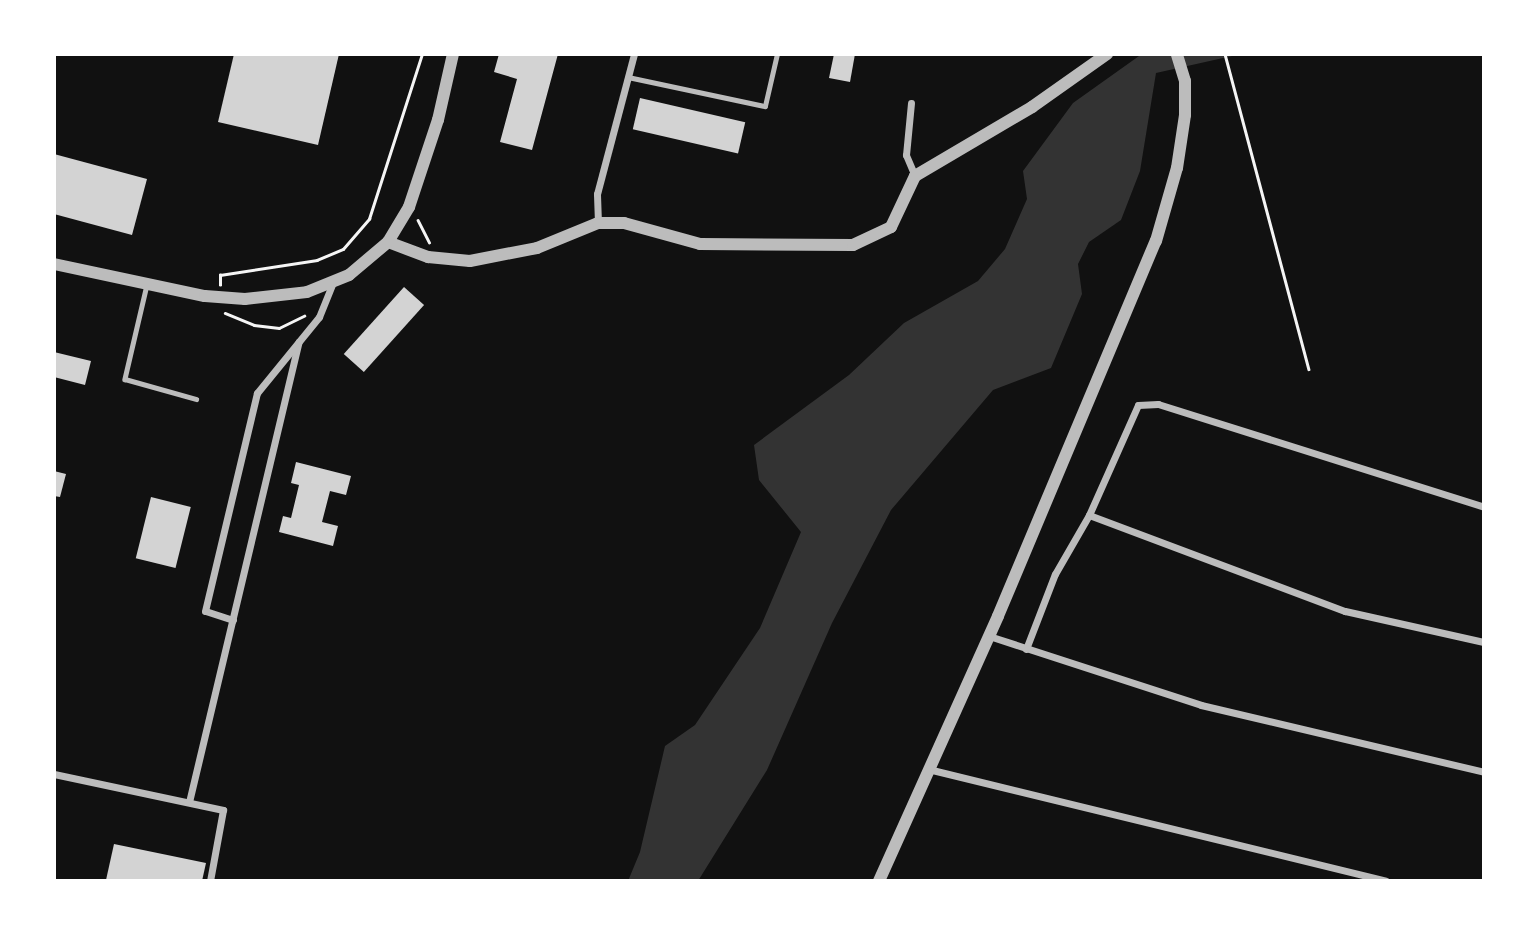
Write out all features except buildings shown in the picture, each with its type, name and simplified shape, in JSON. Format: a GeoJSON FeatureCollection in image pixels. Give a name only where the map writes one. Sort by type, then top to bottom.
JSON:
{"type":"FeatureCollection","features":[{"type":"Feature","properties":{"kind":"street"},"geometry":{"type":"LineString","coordinates":[[54,264],[220,297],[277,297],[332,284],[366,262],[388,242],[410,207],[438,120],[453,54]]}},
{"type":"Feature","properties":{"kind":"street"},"geometry":{"type":"LineString","coordinates":[[598,223],[597,194],[634,54]]}},
{"type":"Feature","properties":{"kind":"street"},"geometry":{"type":"LineString","coordinates":[[388,242],[438,258],[470,261],[514,254],[598,223],[624,223],[700,244],[853,245],[891,227],[915,176],[1032,107],[1107,54]]}},
{"type":"Feature","properties":{"kind":"street"},"geometry":{"type":"LineString","coordinates":[[879,881],[926,769],[989,636],[1156,241],[1177,168],[1185,81],[1177,54]]}},
{"type":"Feature","properties":{"kind":"street"},"geometry":{"type":"LineString","coordinates":[[911,103],[906,155],[915,176]]}},
{"type":"Feature","properties":{"kind":"street"},"geometry":{"type":"LineString","coordinates":[[233,620],[205,611],[257,393],[299,342],[323,307],[332,284]]}},
{"type":"Feature","properties":{"kind":"street"},"geometry":{"type":"LineString","coordinates":[[188,802],[299,342]]}},
{"type":"Feature","properties":{"kind":"street"},"geometry":{"type":"LineString","coordinates":[[1026,649],[1055,574],[1089,515],[1138,405],[1147,402],[1484,507]]}},
{"type":"Feature","properties":{"kind":"street"},"geometry":{"type":"LineString","coordinates":[[1089,515],[1345,611],[1484,642]]}},
{"type":"Feature","properties":{"kind":"street"},"geometry":{"type":"LineString","coordinates":[[989,636],[1201,705],[1484,772]]}},
{"type":"Feature","properties":{"kind":"street"},"geometry":{"type":"LineString","coordinates":[[926,769],[1386,881]]}},
{"type":"Feature","properties":{"kind":"street"},"geometry":{"type":"LineString","coordinates":[[54,774],[223,810],[210,881]]}},
{"type":"Feature","properties":{"kind":"lane"},"geometry":{"type":"LineString","coordinates":[[628,77],[765,106],[777,54]]}},
{"type":"Feature","properties":{"kind":"lane"},"geometry":{"type":"LineString","coordinates":[[148,284],[125,379],[196,399]]}},
{"type":"Feature","properties":{"kind":"path"},"geometry":{"type":"LineString","coordinates":[[323,307],[279,328],[262,326],[220,311],[220,275],[317,260],[343,249],[369,219],[422,54]]}},
{"type":"Feature","properties":{"kind":"path"},"geometry":{"type":"LineString","coordinates":[[1225,54],[1309,369]]}},
{"type":"Feature","properties":{"kind":"path"},"geometry":{"type":"LineString","coordinates":[[413,210],[438,258]]}},
{"type":"Feature","properties":{"kind":"shaded area"},"geometry":{"type":"Polygon","coordinates":[[[1241,54],[1156,73],[1140,171],[1121,220],[1089,242],[1078,264],[1082,294],[1051,368],[993,390],[891,510],[832,623],[767,770],[698,881],[628,881],[640,852],[665,746],[695,725],[760,628],[801,532],[759,480],[754,445],[849,375],[904,323],[978,281],[1005,249],[1027,199],[1023,171],[1073,103],[1139,56],[1241,54]]]}}]}
